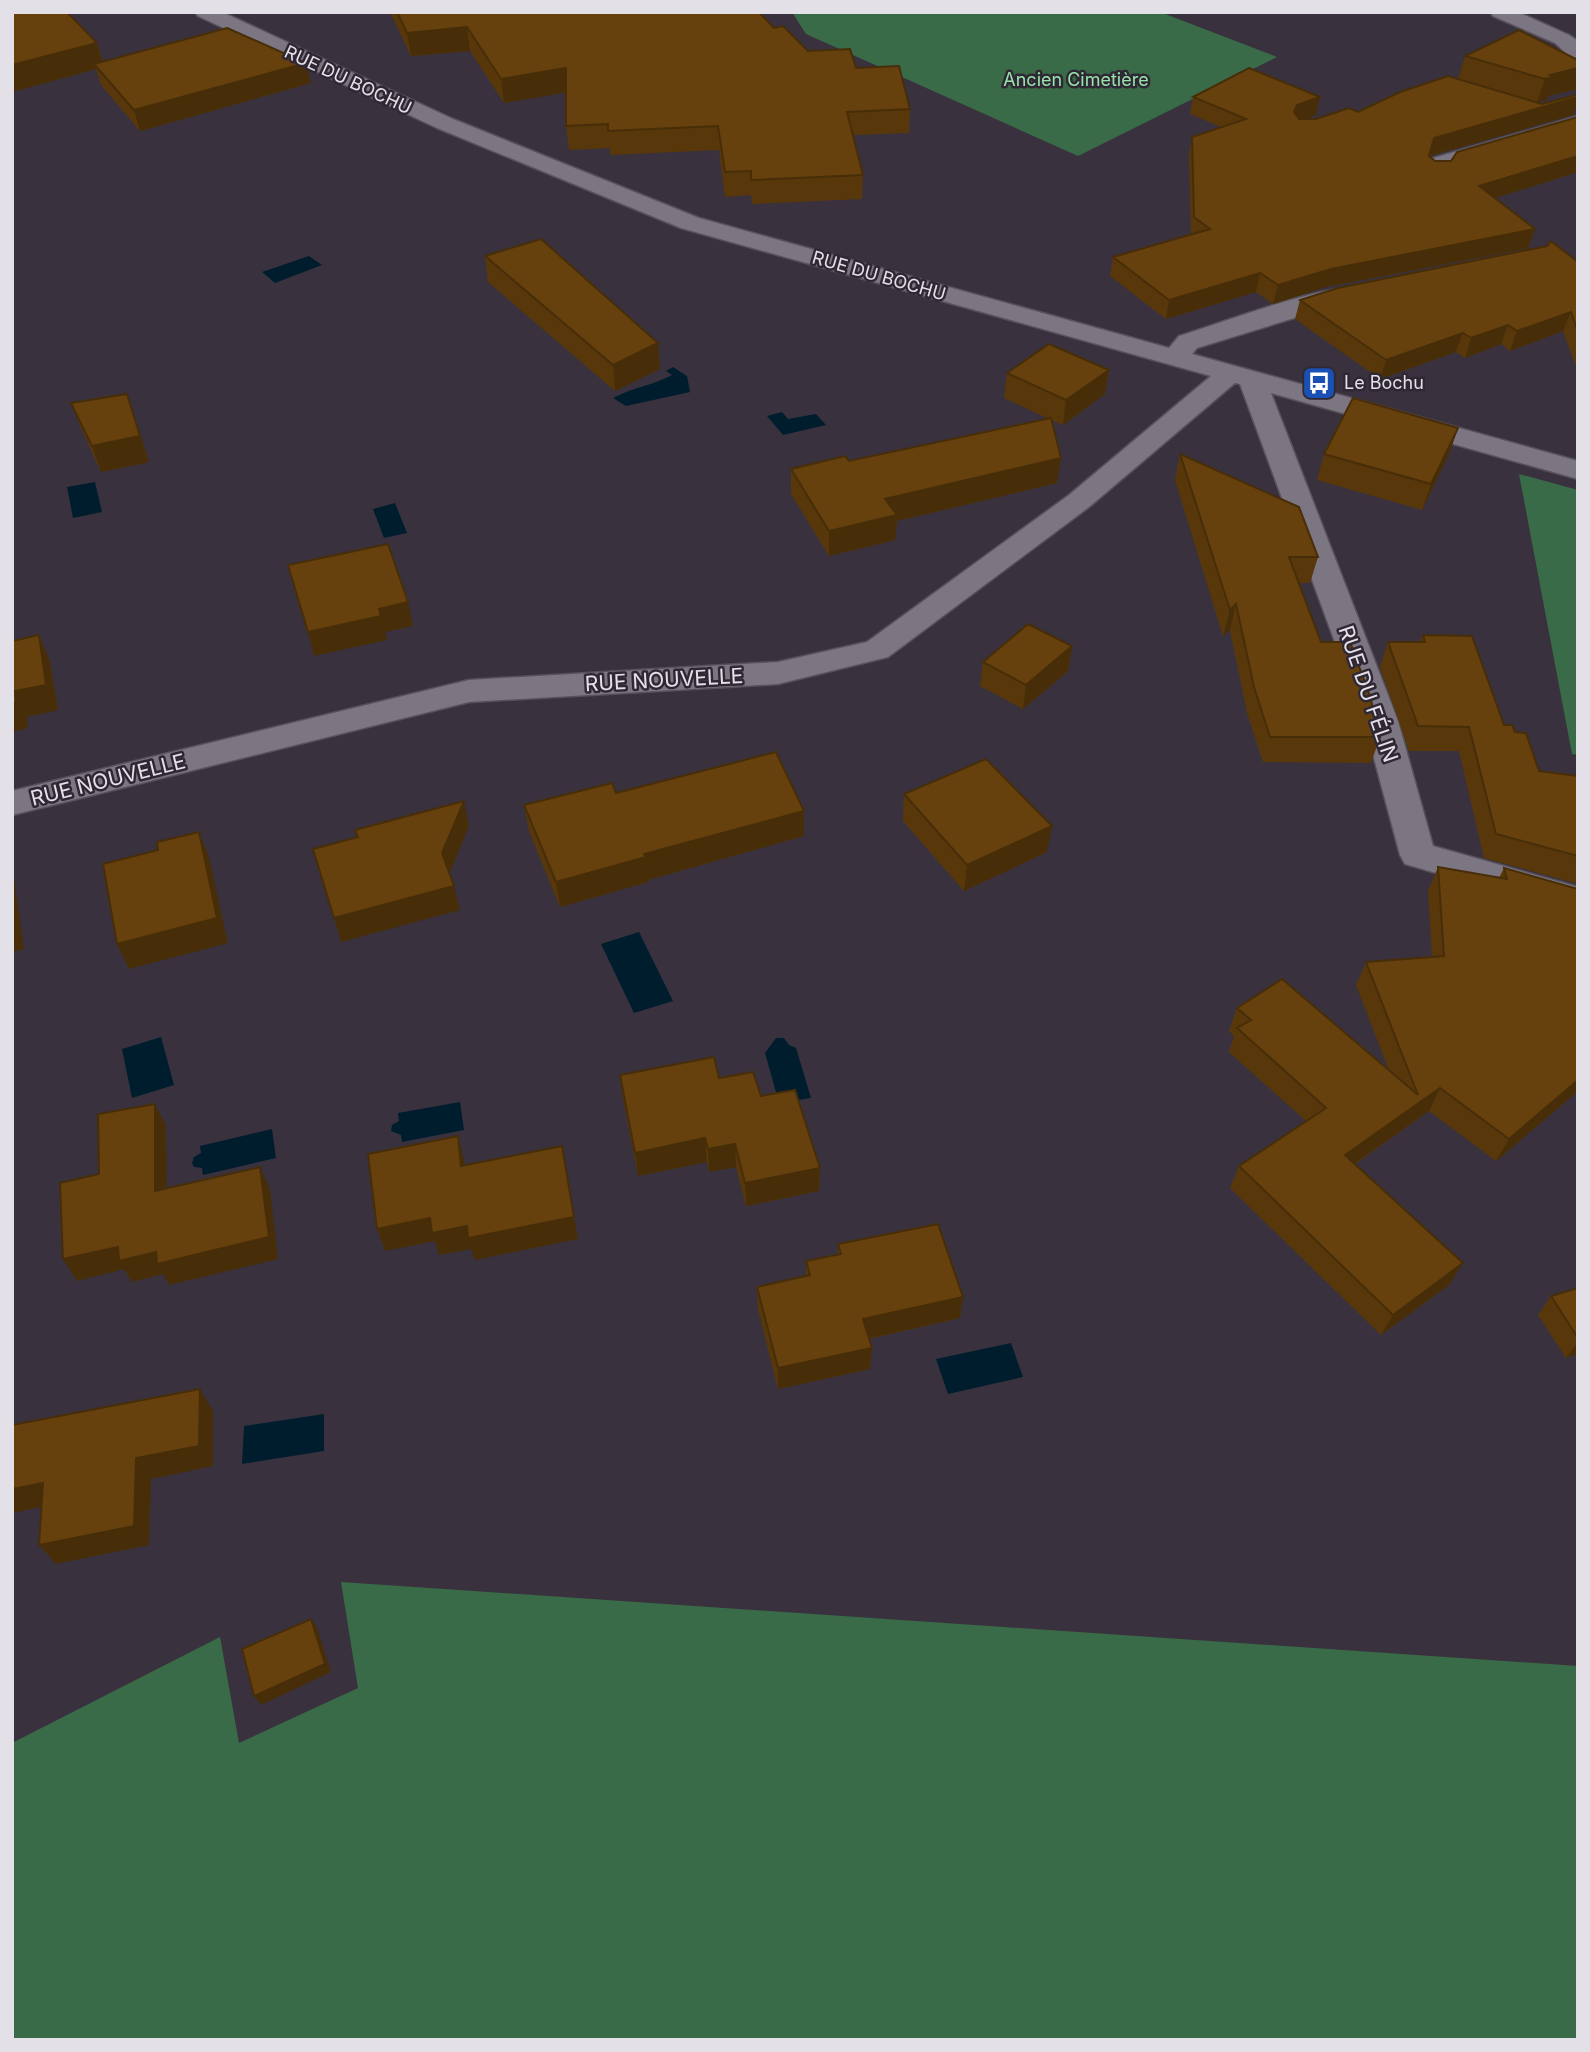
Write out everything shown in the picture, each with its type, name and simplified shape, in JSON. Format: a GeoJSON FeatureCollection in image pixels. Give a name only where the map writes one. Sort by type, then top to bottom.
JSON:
{"type":"FeatureCollection","features":[{"type":"Feature","properties":{"kind":"street","name":"RUE DU BOCHU"},"geometry":{"type":"LineString","coordinates":[[205,12],[477,139],[586,185],[690,223],[1578,470]]}},
{"type":"Feature","properties":{"kind":"street"},"geometry":{"type":"LineString","coordinates":[[1500,12],[1562,39],[1578,52]]}},
{"type":"Feature","properties":{"kind":"street"},"geometry":{"type":"LineString","coordinates":[[1547,110],[1578,101]]}},
{"type":"Feature","properties":{"kind":"street"},"geometry":{"type":"LineString","coordinates":[[1438,172],[1438,164],[1578,123]]}},
{"type":"Feature","properties":{"kind":"street"},"geometry":{"type":"LineString","coordinates":[[1175,358],[1188,342],[1327,298],[1368,289]]}},
{"type":"Feature","properties":{"kind":"street","name":"RUE NOUVELLE"},"geometry":{"type":"LineString","coordinates":[[12,803],[469,691],[778,673],[877,650],[1242,377]]}},
{"type":"Feature","properties":{"kind":"street","name":"RUE DU FÉLIN"},"geometry":{"type":"LineString","coordinates":[[1242,377],[1381,721],[1418,855],[1578,901]]}},
{"type":"Feature","properties":{"kind":"green space","name":"Ancien Cimetière"},"geometry":{"type":"Polygon","coordinates":[[[792,12],[1160,12],[1277,57],[1078,156],[806,34],[792,12]]]}},
{"type":"Feature","properties":{"kind":"green space"},"geometry":{"type":"Polygon","coordinates":[[[1519,474],[1578,490],[1578,755],[1572,754],[1519,474]]]}},
{"type":"Feature","properties":{"kind":"green space"},"geometry":{"type":"Polygon","coordinates":[[[341,1582],[1578,1666],[1578,2040],[12,2040],[12,1743],[220,1637],[239,1743],[358,1688],[341,1582]]]}},
{"type":"Feature","properties":{"kind":"water"},"geometry":{"type":"Polygon","coordinates":[[[309,256],[322,265],[275,283],[262,272],[309,256]]]}},
{"type":"Feature","properties":{"kind":"water"},"geometry":{"type":"Polygon","coordinates":[[[673,367],[687,376],[690,392],[626,406],[613,398],[672,375],[666,371],[673,367]]]}},
{"type":"Feature","properties":{"kind":"water"},"geometry":{"type":"Polygon","coordinates":[[[782,412],[788,419],[816,414],[826,425],[783,435],[767,416],[782,412]]]}},
{"type":"Feature","properties":{"kind":"water"},"geometry":{"type":"Polygon","coordinates":[[[95,482],[102,512],[73,518],[67,487],[95,482]]]}},
{"type":"Feature","properties":{"kind":"water"},"geometry":{"type":"Polygon","coordinates":[[[395,503],[407,533],[384,538],[373,509],[395,503]]]}},
{"type":"Feature","properties":{"kind":"water"},"geometry":{"type":"Polygon","coordinates":[[[639,932],[673,1001],[634,1013],[601,944],[639,932]]]}},
{"type":"Feature","properties":{"kind":"water"},"geometry":{"type":"Polygon","coordinates":[[[161,1037],[174,1085],[132,1098],[122,1049],[161,1037]]]}},
{"type":"Feature","properties":{"kind":"water"},"geometry":{"type":"Polygon","coordinates":[[[776,1038],[784,1038],[789,1045],[796,1048],[811,1098],[779,1103],[765,1053],[776,1038]]]}},
{"type":"Feature","properties":{"kind":"water"},"geometry":{"type":"Polygon","coordinates":[[[460,1102],[464,1130],[402,1142],[401,1135],[391,1131],[392,1125],[399,1121],[398,1113],[460,1102]]]}},
{"type":"Feature","properties":{"kind":"water"},"geometry":{"type":"Polygon","coordinates":[[[272,1129],[276,1158],[203,1175],[202,1168],[194,1167],[192,1163],[194,1157],[201,1153],[200,1146],[272,1129]]]}},
{"type":"Feature","properties":{"kind":"water"},"geometry":{"type":"Polygon","coordinates":[[[1011,1343],[1023,1377],[948,1394],[936,1359],[1011,1343]]]}},
{"type":"Feature","properties":{"kind":"water"},"geometry":{"type":"Polygon","coordinates":[[[324,1414],[324,1451],[242,1464],[244,1426],[324,1414]]]}},
{"type":"Feature","properties":{"kind":"building"},"geometry":{"type":"Polygon","coordinates":[[[12,12],[67,12],[97,43],[12,65],[12,12]]]}},
{"type":"Feature","properties":{"kind":"building"},"geometry":{"type":"Polygon","coordinates":[[[397,12],[759,12],[774,28],[783,26],[808,51],[850,49],[856,68],[899,66],[910,109],[847,112],[863,175],[751,180],[751,171],[725,172],[718,126],[608,131],[608,124],[566,126],[566,68],[501,79],[467,27],[407,33],[397,12]]]}},
{"type":"Feature","properties":{"kind":"building"},"geometry":{"type":"Polygon","coordinates":[[[227,28],[306,63],[134,110],[94,64],[227,28]]]}},
{"type":"Feature","properties":{"kind":"building"},"geometry":{"type":"Polygon","coordinates":[[[1519,30],[1578,60],[1578,68],[1550,75],[1554,77],[1545,79],[1465,56],[1519,30]]]}},
{"type":"Feature","properties":{"kind":"building"},"geometry":{"type":"Polygon","coordinates":[[[1249,68],[1320,97],[1297,105],[1294,112],[1299,119],[1316,119],[1349,108],[1358,112],[1400,92],[1448,76],[1542,104],[1576,95],[1578,97],[1434,138],[1429,156],[1435,161],[1451,161],[1457,152],[1578,117],[1578,156],[1479,186],[1535,229],[1331,269],[1278,285],[1260,273],[1169,300],[1113,257],[1210,229],[1194,217],[1192,137],[1246,119],[1193,97],[1249,68]]]}},
{"type":"Feature","properties":{"kind":"building"},"geometry":{"type":"Polygon","coordinates":[[[541,239],[658,343],[613,365],[485,256],[541,239]]]}},
{"type":"Feature","properties":{"kind":"building"},"geometry":{"type":"Polygon","coordinates":[[[1551,241],[1578,262],[1578,332],[1571,312],[1517,331],[1508,325],[1471,338],[1463,333],[1386,360],[1300,300],[1338,288],[1547,246],[1551,241]]]}},
{"type":"Feature","properties":{"kind":"building"},"geometry":{"type":"Polygon","coordinates":[[[1049,344],[1109,370],[1066,400],[1007,373],[1049,344]]]}},
{"type":"Feature","properties":{"kind":"building"},"geometry":{"type":"Polygon","coordinates":[[[127,394],[140,436],[92,446],[71,403],[127,394]]]}},
{"type":"Feature","properties":{"kind":"building"},"geometry":{"type":"Polygon","coordinates":[[[1353,398],[1458,428],[1431,484],[1324,454],[1353,398]]]}},
{"type":"Feature","properties":{"kind":"building"},"geometry":{"type":"Polygon","coordinates":[[[1051,418],[1061,458],[885,499],[897,515],[829,531],[791,469],[845,456],[849,461],[1051,418]]]}},
{"type":"Feature","properties":{"kind":"building"},"geometry":{"type":"Polygon","coordinates":[[[1180,454],[1299,507],[1318,557],[1289,557],[1321,642],[1350,642],[1370,696],[1380,737],[1270,737],[1254,687],[1236,604],[1230,610],[1180,454]]]}},
{"type":"Feature","properties":{"kind":"building"},"geometry":{"type":"Polygon","coordinates":[[[388,544],[408,602],[379,609],[381,616],[308,632],[288,565],[388,544]]]}},
{"type":"Feature","properties":{"kind":"building"},"geometry":{"type":"Polygon","coordinates":[[[1028,624],[1072,646],[1026,685],[983,662],[1028,624]]]}},
{"type":"Feature","properties":{"kind":"building"},"geometry":{"type":"Polygon","coordinates":[[[39,635],[46,685],[15,691],[16,702],[12,703],[12,641],[39,635]]]}},
{"type":"Feature","properties":{"kind":"building"},"geometry":{"type":"Polygon","coordinates":[[[1423,635],[1472,636],[1504,725],[1512,725],[1515,732],[1526,733],[1539,771],[1578,776],[1578,856],[1496,834],[1469,727],[1418,726],[1388,642],[1425,642],[1423,635]]]}},
{"type":"Feature","properties":{"kind":"building"},"geometry":{"type":"Polygon","coordinates":[[[776,752],[804,811],[644,854],[646,857],[556,882],[524,805],[612,783],[616,793],[776,752]]]}},
{"type":"Feature","properties":{"kind":"building"},"geometry":{"type":"Polygon","coordinates":[[[986,759],[1052,826],[967,865],[904,794],[986,759]]]}},
{"type":"Feature","properties":{"kind":"building"},"geometry":{"type":"Polygon","coordinates":[[[464,801],[442,853],[454,886],[334,918],[313,849],[358,837],[355,830],[464,801]]]}},
{"type":"Feature","properties":{"kind":"building"},"geometry":{"type":"Polygon","coordinates":[[[199,832],[217,918],[117,944],[103,864],[158,850],[157,842],[199,832]]]}},
{"type":"Feature","properties":{"kind":"building"},"geometry":{"type":"Polygon","coordinates":[[[1438,867],[1507,879],[1504,868],[1578,889],[1578,1080],[1509,1139],[1440,1088],[1345,1155],[1463,1263],[1393,1315],[1239,1166],[1326,1108],[1237,1028],[1251,1020],[1237,1008],[1282,979],[1418,1095],[1366,962],[1444,956],[1438,867]]]}},
{"type":"Feature","properties":{"kind":"building"},"geometry":{"type":"Polygon","coordinates":[[[714,1057],[719,1078],[753,1072],[761,1096],[795,1090],[820,1168],[745,1183],[735,1144],[708,1149],[705,1138],[635,1153],[620,1075],[714,1057]]]}},
{"type":"Feature","properties":{"kind":"building"},"geometry":{"type":"Polygon","coordinates":[[[155,1104],[155,1191],[260,1167],[269,1237],[157,1264],[156,1252],[119,1261],[118,1247],[63,1259],[60,1183],[99,1174],[98,1114],[155,1104]]]}},
{"type":"Feature","properties":{"kind":"building"},"geometry":{"type":"Polygon","coordinates":[[[458,1136],[461,1166],[562,1146],[574,1217],[468,1238],[467,1226],[432,1233],[430,1218],[377,1229],[368,1154],[458,1136]]]}},
{"type":"Feature","properties":{"kind":"building"},"geometry":{"type":"Polygon","coordinates":[[[938,1224],[963,1297],[863,1319],[872,1348],[778,1368],[757,1287],[810,1275],[806,1261],[841,1254],[838,1244],[938,1224]]]}},
{"type":"Feature","properties":{"kind":"building"},"geometry":{"type":"Polygon","coordinates":[[[1578,1288],[1578,1338],[1551,1296],[1578,1288]]]}},
{"type":"Feature","properties":{"kind":"building"},"geometry":{"type":"Polygon","coordinates":[[[200,1389],[199,1446],[136,1458],[134,1526],[39,1545],[43,1483],[12,1489],[12,1425],[200,1389]]]}},
{"type":"Feature","properties":{"kind":"building"},"geometry":{"type":"Polygon","coordinates":[[[311,1619],[325,1664],[254,1696],[242,1649],[311,1619]]]}},
{"type":"Feature","properties":{"kind":"place","name":"Le Bochu"},"geometry":{"type":"Point","coordinates":[1319,383]}}]}
